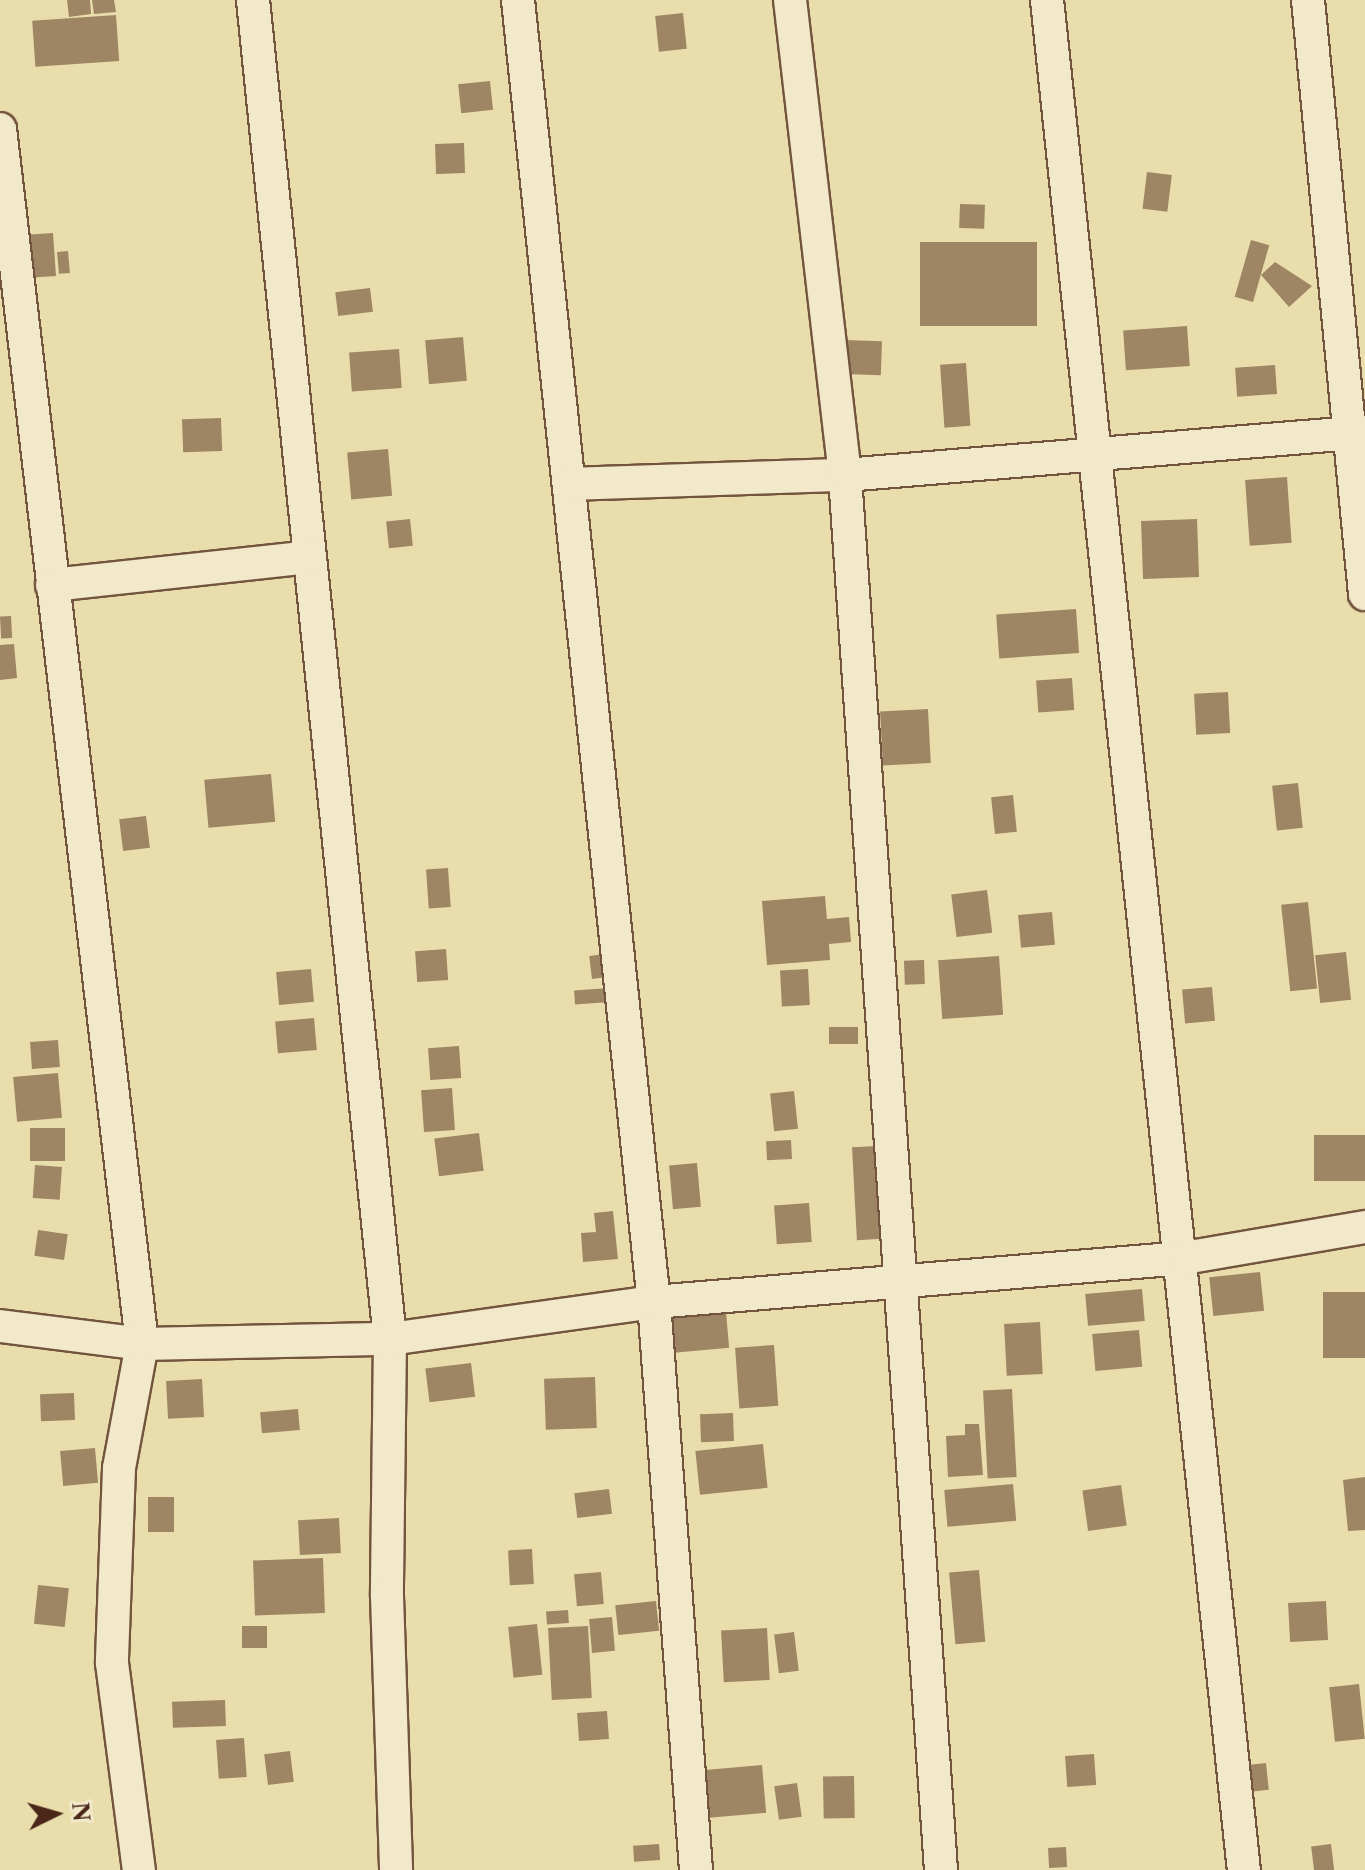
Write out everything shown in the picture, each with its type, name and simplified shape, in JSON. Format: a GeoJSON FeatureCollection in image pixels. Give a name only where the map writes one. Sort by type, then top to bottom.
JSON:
{"type":"FeatureCollection","features":[{"type":"Feature","properties":{"kind":"street"},"geometry":{"type":"LineString","coordinates":[[253,0],[390,1339],[387,1596],[396,1870]]}},
{"type":"Feature","properties":{"kind":"street"},"geometry":{"type":"LineString","coordinates":[[518,0],[654,1302],[696,1870]]}},
{"type":"Feature","properties":{"kind":"street"},"geometry":{"type":"LineString","coordinates":[[790,0],[845,475],[941,1870]]}},
{"type":"Feature","properties":{"kind":"street"},"geometry":{"type":"LineString","coordinates":[[1047,0],[1184,1258],[1244,1870]]}},
{"type":"Feature","properties":{"kind":"street"},"geometry":{"type":"LineString","coordinates":[[1308,0],[1356,433],[1365,594]]}},
{"type":"Feature","properties":{"kind":"street"},"geometry":{"type":"LineString","coordinates":[[0,129],[142,1344],[119,1468],[112,1663],[139,1870]]}},
{"type":"Feature","properties":{"kind":"street"},"geometry":{"type":"LineString","coordinates":[[569,484],[845,475],[1356,433]]}},
{"type":"Feature","properties":{"kind":"street"},"geometry":{"type":"LineString","coordinates":[[52,585],[309,557]]}},
{"type":"Feature","properties":{"kind":"street"},"geometry":{"type":"LineString","coordinates":[[0,1326],[142,1344],[390,1339],[654,1302],[901,1284],[1184,1258],[1365,1227]]}},
{"type":"Feature","properties":{"kind":"building"},"geometry":{"type":"Polygon","coordinates":[[[67,0],[90,0],[91,14],[69,17],[67,0]]]}},
{"type":"Feature","properties":{"kind":"building"},"geometry":{"type":"Polygon","coordinates":[[[92,0],[114,0],[116,12],[94,14],[92,0]]]}},
{"type":"Feature","properties":{"kind":"building"},"geometry":{"type":"Polygon","coordinates":[[[683,13],[687,49],[659,52],[655,16],[683,13]]]}},
{"type":"Feature","properties":{"kind":"building"},"geometry":{"type":"Polygon","coordinates":[[[116,15],[119,61],[35,67],[32,21],[116,15]]]}},
{"type":"Feature","properties":{"kind":"building"},"geometry":{"type":"Polygon","coordinates":[[[490,81],[493,110],[461,113],[458,84],[490,81]]]}},
{"type":"Feature","properties":{"kind":"building"},"geometry":{"type":"Polygon","coordinates":[[[464,143],[465,173],[436,174],[435,144],[464,143]]]}},
{"type":"Feature","properties":{"kind":"building"},"geometry":{"type":"Polygon","coordinates":[[[1147,172],[1172,175],[1167,212],[1142,209],[1147,172]]]}},
{"type":"Feature","properties":{"kind":"building"},"geometry":{"type":"Polygon","coordinates":[[[960,204],[985,205],[984,229],[959,228],[960,204]]]}},
{"type":"Feature","properties":{"kind":"building"},"geometry":{"type":"Polygon","coordinates":[[[53,233],[56,276],[22,278],[19,235],[53,233]]]}},
{"type":"Feature","properties":{"kind":"building"},"geometry":{"type":"Polygon","coordinates":[[[1251,240],[1269,245],[1253,302],[1235,297],[1251,240]]]}},
{"type":"Feature","properties":{"kind":"building"},"geometry":{"type":"Polygon","coordinates":[[[920,242],[1037,242],[1037,326],[920,326],[920,242]]]}},
{"type":"Feature","properties":{"kind":"building"},"geometry":{"type":"Polygon","coordinates":[[[68,251],[70,273],[59,274],[57,252],[68,251]]]}},
{"type":"Feature","properties":{"kind":"building"},"geometry":{"type":"Polygon","coordinates":[[[1275,262],[1312,286],[1289,307],[1261,275],[1275,262]]]}},
{"type":"Feature","properties":{"kind":"building"},"geometry":{"type":"Polygon","coordinates":[[[370,288],[373,312],[338,316],[335,292],[370,288]]]}},
{"type":"Feature","properties":{"kind":"building"},"geometry":{"type":"Polygon","coordinates":[[[1187,326],[1190,366],[1126,370],[1123,330],[1187,326]]]}},
{"type":"Feature","properties":{"kind":"building"},"geometry":{"type":"Polygon","coordinates":[[[463,337],[467,381],[429,384],[425,340],[463,337]]]}},
{"type":"Feature","properties":{"kind":"building"},"geometry":{"type":"Polygon","coordinates":[[[845,340],[882,341],[881,375],[844,374],[845,340]]]}},
{"type":"Feature","properties":{"kind":"building"},"geometry":{"type":"Polygon","coordinates":[[[399,349],[402,388],[352,391],[349,352],[399,349]]]}},
{"type":"Feature","properties":{"kind":"building"},"geometry":{"type":"Polygon","coordinates":[[[966,363],[970,426],[944,428],[940,365],[966,363]]]}},
{"type":"Feature","properties":{"kind":"building"},"geometry":{"type":"Polygon","coordinates":[[[1275,365],[1277,394],[1237,397],[1235,368],[1275,365]]]}},
{"type":"Feature","properties":{"kind":"building"},"geometry":{"type":"Polygon","coordinates":[[[221,418],[222,451],[183,452],[182,419],[221,418]]]}},
{"type":"Feature","properties":{"kind":"building"},"geometry":{"type":"Polygon","coordinates":[[[388,449],[392,496],[351,499],[347,453],[388,449]]]}},
{"type":"Feature","properties":{"kind":"building"},"geometry":{"type":"Polygon","coordinates":[[[1287,477],[1292,543],[1250,546],[1245,480],[1287,477]]]}},
{"type":"Feature","properties":{"kind":"building"},"geometry":{"type":"Polygon","coordinates":[[[410,519],[413,546],[389,548],[386,522],[410,519]]]}},
{"type":"Feature","properties":{"kind":"building"},"geometry":{"type":"Polygon","coordinates":[[[1197,519],[1199,577],[1143,579],[1141,521],[1197,519]]]}},
{"type":"Feature","properties":{"kind":"building"},"geometry":{"type":"Polygon","coordinates":[[[1076,609],[1079,653],[999,658],[996,615],[1076,609]]]}},
{"type":"Feature","properties":{"kind":"building"},"geometry":{"type":"Polygon","coordinates":[[[11,616],[12,638],[1,639],[0,617],[11,616]]]}},
{"type":"Feature","properties":{"kind":"building"},"geometry":{"type":"Polygon","coordinates":[[[14,644],[17,678],[0,680],[0,645],[14,644]]]}},
{"type":"Feature","properties":{"kind":"building"},"geometry":{"type":"Polygon","coordinates":[[[1072,678],[1074,710],[1038,712],[1036,681],[1072,678]]]}},
{"type":"Feature","properties":{"kind":"building"},"geometry":{"type":"Polygon","coordinates":[[[1228,692],[1230,733],[1196,735],[1194,694],[1228,692]]]}},
{"type":"Feature","properties":{"kind":"building"},"geometry":{"type":"Polygon","coordinates":[[[928,709],[931,763],[883,765],[880,712],[928,709]]]}},
{"type":"Feature","properties":{"kind":"building"},"geometry":{"type":"Polygon","coordinates":[[[271,774],[275,822],[208,828],[204,780],[271,774]]]}},
{"type":"Feature","properties":{"kind":"building"},"geometry":{"type":"Polygon","coordinates":[[[1298,783],[1303,828],[1277,830],[1272,786],[1298,783]]]}},
{"type":"Feature","properties":{"kind":"building"},"geometry":{"type":"Polygon","coordinates":[[[1013,795],[1017,832],[995,834],[991,797],[1013,795]]]}},
{"type":"Feature","properties":{"kind":"building"},"geometry":{"type":"Polygon","coordinates":[[[146,816],[150,848],[123,851],[119,819],[146,816]]]}},
{"type":"Feature","properties":{"kind":"building"},"geometry":{"type":"Polygon","coordinates":[[[448,868],[451,907],[429,908],[426,870],[448,868]]]}},
{"type":"Feature","properties":{"kind":"building"},"geometry":{"type":"Polygon","coordinates":[[[987,890],[992,933],[957,937],[951,894],[987,890]]]}},
{"type":"Feature","properties":{"kind":"building"},"geometry":{"type":"Polygon","coordinates":[[[825,896],[827,919],[849,917],[851,942],[829,944],[830,960],[767,965],[762,901],[825,896]]]}},
{"type":"Feature","properties":{"kind":"building"},"geometry":{"type":"Polygon","coordinates":[[[1308,902],[1317,989],[1290,991],[1281,905],[1308,902]]]}},
{"type":"Feature","properties":{"kind":"building"},"geometry":{"type":"Polygon","coordinates":[[[1052,912],[1055,945],[1021,948],[1018,915],[1052,912]]]}},
{"type":"Feature","properties":{"kind":"building"},"geometry":{"type":"Polygon","coordinates":[[[446,949],[448,980],[417,982],[415,951],[446,949]]]}},
{"type":"Feature","properties":{"kind":"building"},"geometry":{"type":"Polygon","coordinates":[[[1346,952],[1351,1000],[1320,1003],[1315,955],[1346,952]]]}},
{"type":"Feature","properties":{"kind":"building"},"geometry":{"type":"Polygon","coordinates":[[[614,953],[617,976],[592,979],[589,956],[614,953]]]}},
{"type":"Feature","properties":{"kind":"building"},"geometry":{"type":"Polygon","coordinates":[[[999,956],[1003,1015],[942,1019],[938,960],[999,956]]]}},
{"type":"Feature","properties":{"kind":"building"},"geometry":{"type":"Polygon","coordinates":[[[924,960],[925,984],[905,985],[904,961],[924,960]]]}},
{"type":"Feature","properties":{"kind":"building"},"geometry":{"type":"Polygon","coordinates":[[[311,969],[314,1002],[279,1005],[276,972],[311,969]]]}},
{"type":"Feature","properties":{"kind":"building"},"geometry":{"type":"Polygon","coordinates":[[[808,969],[810,1005],[782,1006],[780,970],[808,969]]]}},
{"type":"Feature","properties":{"kind":"building"},"geometry":{"type":"Polygon","coordinates":[[[1212,987],[1215,1021],[1185,1023],[1182,990],[1212,987]]]}},
{"type":"Feature","properties":{"kind":"building"},"geometry":{"type":"Polygon","coordinates":[[[609,988],[610,1002],[575,1004],[574,990],[609,988]]]}},
{"type":"Feature","properties":{"kind":"building"},"geometry":{"type":"Polygon","coordinates":[[[314,1018],[317,1050],[278,1053],[275,1021],[314,1018]]]}},
{"type":"Feature","properties":{"kind":"building"},"geometry":{"type":"Polygon","coordinates":[[[829,1027],[858,1027],[858,1044],[829,1044],[829,1027]]]}},
{"type":"Feature","properties":{"kind":"building"},"geometry":{"type":"Polygon","coordinates":[[[58,1040],[60,1067],[32,1069],[30,1042],[58,1040]]]}},
{"type":"Feature","properties":{"kind":"building"},"geometry":{"type":"Polygon","coordinates":[[[459,1046],[461,1078],[430,1080],[428,1048],[459,1046]]]}},
{"type":"Feature","properties":{"kind":"building"},"geometry":{"type":"Polygon","coordinates":[[[58,1073],[62,1118],[17,1122],[13,1077],[58,1073]]]}},
{"type":"Feature","properties":{"kind":"building"},"geometry":{"type":"Polygon","coordinates":[[[452,1088],[455,1130],[424,1132],[421,1090],[452,1088]]]}},
{"type":"Feature","properties":{"kind":"building"},"geometry":{"type":"Polygon","coordinates":[[[794,1091],[798,1129],[774,1131],[770,1094],[794,1091]]]}},
{"type":"Feature","properties":{"kind":"building"},"geometry":{"type":"Polygon","coordinates":[[[30,1128],[65,1128],[65,1161],[30,1161],[30,1128]]]}},
{"type":"Feature","properties":{"kind":"building"},"geometry":{"type":"Polygon","coordinates":[[[479,1133],[484,1171],[439,1176],[434,1138],[479,1133]]]}},
{"type":"Feature","properties":{"kind":"building"},"geometry":{"type":"Polygon","coordinates":[[[1314,1135],[1365,1135],[1365,1181],[1314,1181],[1314,1135]]]}},
{"type":"Feature","properties":{"kind":"building"},"geometry":{"type":"Polygon","coordinates":[[[791,1140],[792,1159],[767,1160],[766,1141],[791,1140]]]}},
{"type":"Feature","properties":{"kind":"building"},"geometry":{"type":"Polygon","coordinates":[[[877,1146],[882,1239],[857,1240],[852,1147],[877,1146]]]}},
{"type":"Feature","properties":{"kind":"building"},"geometry":{"type":"Polygon","coordinates":[[[697,1163],[701,1207],[673,1209],[669,1165],[697,1163]]]}},
{"type":"Feature","properties":{"kind":"building"},"geometry":{"type":"Polygon","coordinates":[[[35,1165],[62,1167],[60,1200],[33,1198],[35,1165]]]}},
{"type":"Feature","properties":{"kind":"building"},"geometry":{"type":"Polygon","coordinates":[[[809,1203],[812,1242],[777,1244],[774,1205],[809,1203]]]}},
{"type":"Feature","properties":{"kind":"building"},"geometry":{"type":"Polygon","coordinates":[[[613,1211],[618,1259],[583,1262],[581,1233],[596,1232],[594,1213],[613,1211]]]}},
{"type":"Feature","properties":{"kind":"building"},"geometry":{"type":"Polygon","coordinates":[[[38,1230],[68,1234],[64,1260],[34,1256],[38,1230]]]}},
{"type":"Feature","properties":{"kind":"building"},"geometry":{"type":"Polygon","coordinates":[[[1260,1272],[1264,1311],[1213,1316],[1209,1277],[1260,1272]]]}},
{"type":"Feature","properties":{"kind":"building"},"geometry":{"type":"Polygon","coordinates":[[[1142,1289],[1145,1321],[1088,1326],[1085,1294],[1142,1289]]]}},
{"type":"Feature","properties":{"kind":"building"},"geometry":{"type":"Polygon","coordinates":[[[1323,1292],[1365,1292],[1365,1358],[1323,1358],[1323,1292]]]}},
{"type":"Feature","properties":{"kind":"building"},"geometry":{"type":"Polygon","coordinates":[[[726,1312],[729,1348],[674,1353],[671,1317],[726,1312]]]}},
{"type":"Feature","properties":{"kind":"building"},"geometry":{"type":"Polygon","coordinates":[[[1040,1322],[1043,1374],[1007,1376],[1004,1324],[1040,1322]]]}},
{"type":"Feature","properties":{"kind":"building"},"geometry":{"type":"Polygon","coordinates":[[[1139,1330],[1142,1367],[1095,1371],[1092,1334],[1139,1330]]]}},
{"type":"Feature","properties":{"kind":"building"},"geometry":{"type":"Polygon","coordinates":[[[774,1345],[778,1406],[739,1409],[735,1348],[774,1345]]]}},
{"type":"Feature","properties":{"kind":"building"},"geometry":{"type":"Polygon","coordinates":[[[471,1363],[475,1397],[429,1402],[425,1369],[471,1363]]]}},
{"type":"Feature","properties":{"kind":"building"},"geometry":{"type":"Polygon","coordinates":[[[595,1377],[597,1428],[546,1430],[544,1379],[595,1377]]]}},
{"type":"Feature","properties":{"kind":"building"},"geometry":{"type":"Polygon","coordinates":[[[202,1379],[204,1417],[168,1419],[166,1381],[202,1379]]]}},
{"type":"Feature","properties":{"kind":"building"},"geometry":{"type":"Polygon","coordinates":[[[1012,1389],[1017,1477],[988,1478],[983,1391],[1012,1389]]]}},
{"type":"Feature","properties":{"kind":"building"},"geometry":{"type":"Polygon","coordinates":[[[74,1393],[75,1420],[41,1421],[40,1394],[74,1393]]]}},
{"type":"Feature","properties":{"kind":"building"},"geometry":{"type":"Polygon","coordinates":[[[298,1409],[300,1430],[262,1433],[260,1412],[298,1409]]]}},
{"type":"Feature","properties":{"kind":"building"},"geometry":{"type":"Polygon","coordinates":[[[733,1413],[734,1441],[701,1442],[700,1414],[733,1413]]]}},
{"type":"Feature","properties":{"kind":"building"},"geometry":{"type":"Polygon","coordinates":[[[965,1424],[979,1424],[983,1475],[948,1477],[946,1436],[965,1435],[965,1424]]]}},
{"type":"Feature","properties":{"kind":"building"},"geometry":{"type":"Polygon","coordinates":[[[763,1444],[768,1488],[700,1495],[695,1451],[763,1444]]]}},
{"type":"Feature","properties":{"kind":"building"},"geometry":{"type":"Polygon","coordinates":[[[95,1448],[98,1483],[63,1486],[60,1451],[95,1448]]]}},
{"type":"Feature","properties":{"kind":"building"},"geometry":{"type":"Polygon","coordinates":[[[1365,1477],[1365,1530],[1348,1531],[1343,1480],[1365,1477]]]}},
{"type":"Feature","properties":{"kind":"building"},"geometry":{"type":"Polygon","coordinates":[[[1013,1484],[1016,1521],[947,1527],[944,1490],[1013,1484]]]}},
{"type":"Feature","properties":{"kind":"building"},"geometry":{"type":"Polygon","coordinates":[[[1121,1485],[1127,1526],[1088,1531],[1082,1490],[1121,1485]]]}},
{"type":"Feature","properties":{"kind":"building"},"geometry":{"type":"Polygon","coordinates":[[[609,1489],[612,1514],[577,1518],[574,1493],[609,1489]]]}},
{"type":"Feature","properties":{"kind":"building"},"geometry":{"type":"Polygon","coordinates":[[[148,1497],[174,1497],[174,1532],[148,1532],[148,1497]]]}},
{"type":"Feature","properties":{"kind":"building"},"geometry":{"type":"Polygon","coordinates":[[[339,1518],[341,1553],[300,1555],[298,1520],[339,1518]]]}},
{"type":"Feature","properties":{"kind":"building"},"geometry":{"type":"Polygon","coordinates":[[[532,1549],[534,1584],[510,1585],[508,1550],[532,1549]]]}},
{"type":"Feature","properties":{"kind":"building"},"geometry":{"type":"Polygon","coordinates":[[[323,1558],[325,1613],[255,1615],[253,1560],[323,1558]]]}},
{"type":"Feature","properties":{"kind":"building"},"geometry":{"type":"Polygon","coordinates":[[[979,1570],[985,1642],[955,1644],[949,1573],[979,1570]]]}},
{"type":"Feature","properties":{"kind":"building"},"geometry":{"type":"Polygon","coordinates":[[[601,1572],[604,1604],[577,1606],[574,1574],[601,1572]]]}},
{"type":"Feature","properties":{"kind":"building"},"geometry":{"type":"Polygon","coordinates":[[[38,1585],[69,1588],[65,1627],[34,1624],[38,1585]]]}},
{"type":"Feature","properties":{"kind":"building"},"geometry":{"type":"Polygon","coordinates":[[[656,1601],[659,1631],[618,1635],[615,1605],[656,1601]]]}},
{"type":"Feature","properties":{"kind":"building"},"geometry":{"type":"Polygon","coordinates":[[[1326,1601],[1328,1640],[1290,1642],[1288,1603],[1326,1601]]]}},
{"type":"Feature","properties":{"kind":"building"},"geometry":{"type":"Polygon","coordinates":[[[568,1610],[569,1623],[547,1625],[546,1612],[568,1610]]]}},
{"type":"Feature","properties":{"kind":"building"},"geometry":{"type":"Polygon","coordinates":[[[612,1617],[615,1651],[592,1653],[589,1619],[612,1617]]]}},
{"type":"Feature","properties":{"kind":"building"},"geometry":{"type":"Polygon","coordinates":[[[537,1624],[542,1675],[513,1678],[508,1627],[537,1624]]]}},
{"type":"Feature","properties":{"kind":"building"},"geometry":{"type":"Polygon","coordinates":[[[242,1626],[267,1626],[267,1648],[242,1648],[242,1626]]]}},
{"type":"Feature","properties":{"kind":"building"},"geometry":{"type":"Polygon","coordinates":[[[588,1626],[592,1698],[552,1700],[548,1628],[588,1626]]]}},
{"type":"Feature","properties":{"kind":"building"},"geometry":{"type":"Polygon","coordinates":[[[767,1628],[770,1680],[724,1682],[721,1630],[767,1628]]]}},
{"type":"Feature","properties":{"kind":"building"},"geometry":{"type":"Polygon","coordinates":[[[794,1632],[799,1671],[779,1673],[774,1634],[794,1632]]]}},
{"type":"Feature","properties":{"kind":"building"},"geometry":{"type":"Polygon","coordinates":[[[1359,1684],[1365,1739],[1335,1742],[1329,1687],[1359,1684]]]}},
{"type":"Feature","properties":{"kind":"building"},"geometry":{"type":"Polygon","coordinates":[[[225,1700],[226,1726],[173,1728],[172,1702],[225,1700]]]}},
{"type":"Feature","properties":{"kind":"building"},"geometry":{"type":"Polygon","coordinates":[[[607,1711],[609,1739],[579,1741],[577,1713],[607,1711]]]}},
{"type":"Feature","properties":{"kind":"building"},"geometry":{"type":"Polygon","coordinates":[[[244,1738],[247,1777],[219,1779],[216,1740],[244,1738]]]}},
{"type":"Feature","properties":{"kind":"building"},"geometry":{"type":"Polygon","coordinates":[[[290,1751],[294,1782],[268,1785],[264,1754],[290,1751]]]}},
{"type":"Feature","properties":{"kind":"building"},"geometry":{"type":"Polygon","coordinates":[[[1094,1754],[1096,1785],[1067,1787],[1065,1756],[1094,1754]]]}},
{"type":"Feature","properties":{"kind":"building"},"geometry":{"type":"Polygon","coordinates":[[[1266,1763],[1269,1790],[1253,1792],[1250,1765],[1266,1763]]]}},
{"type":"Feature","properties":{"kind":"building"},"geometry":{"type":"Polygon","coordinates":[[[762,1765],[766,1813],[700,1819],[696,1771],[762,1765]]]}},
{"type":"Feature","properties":{"kind":"building"},"geometry":{"type":"Polygon","coordinates":[[[854,1776],[855,1818],[824,1819],[823,1777],[854,1776]]]}},
{"type":"Feature","properties":{"kind":"building"},"geometry":{"type":"Polygon","coordinates":[[[797,1783],[802,1817],[779,1820],[774,1786],[797,1783]]]}},
{"type":"Feature","properties":{"kind":"building"},"geometry":{"type":"Polygon","coordinates":[[[659,1844],[660,1860],[634,1862],[633,1846],[659,1844]]]}},
{"type":"Feature","properties":{"kind":"building"},"geometry":{"type":"Polygon","coordinates":[[[1331,1844],[1334,1870],[1314,1870],[1311,1846],[1331,1844]]]}},
{"type":"Feature","properties":{"kind":"building"},"geometry":{"type":"Polygon","coordinates":[[[1066,1847],[1067,1867],[1049,1868],[1048,1848],[1066,1847]]]}}]}
